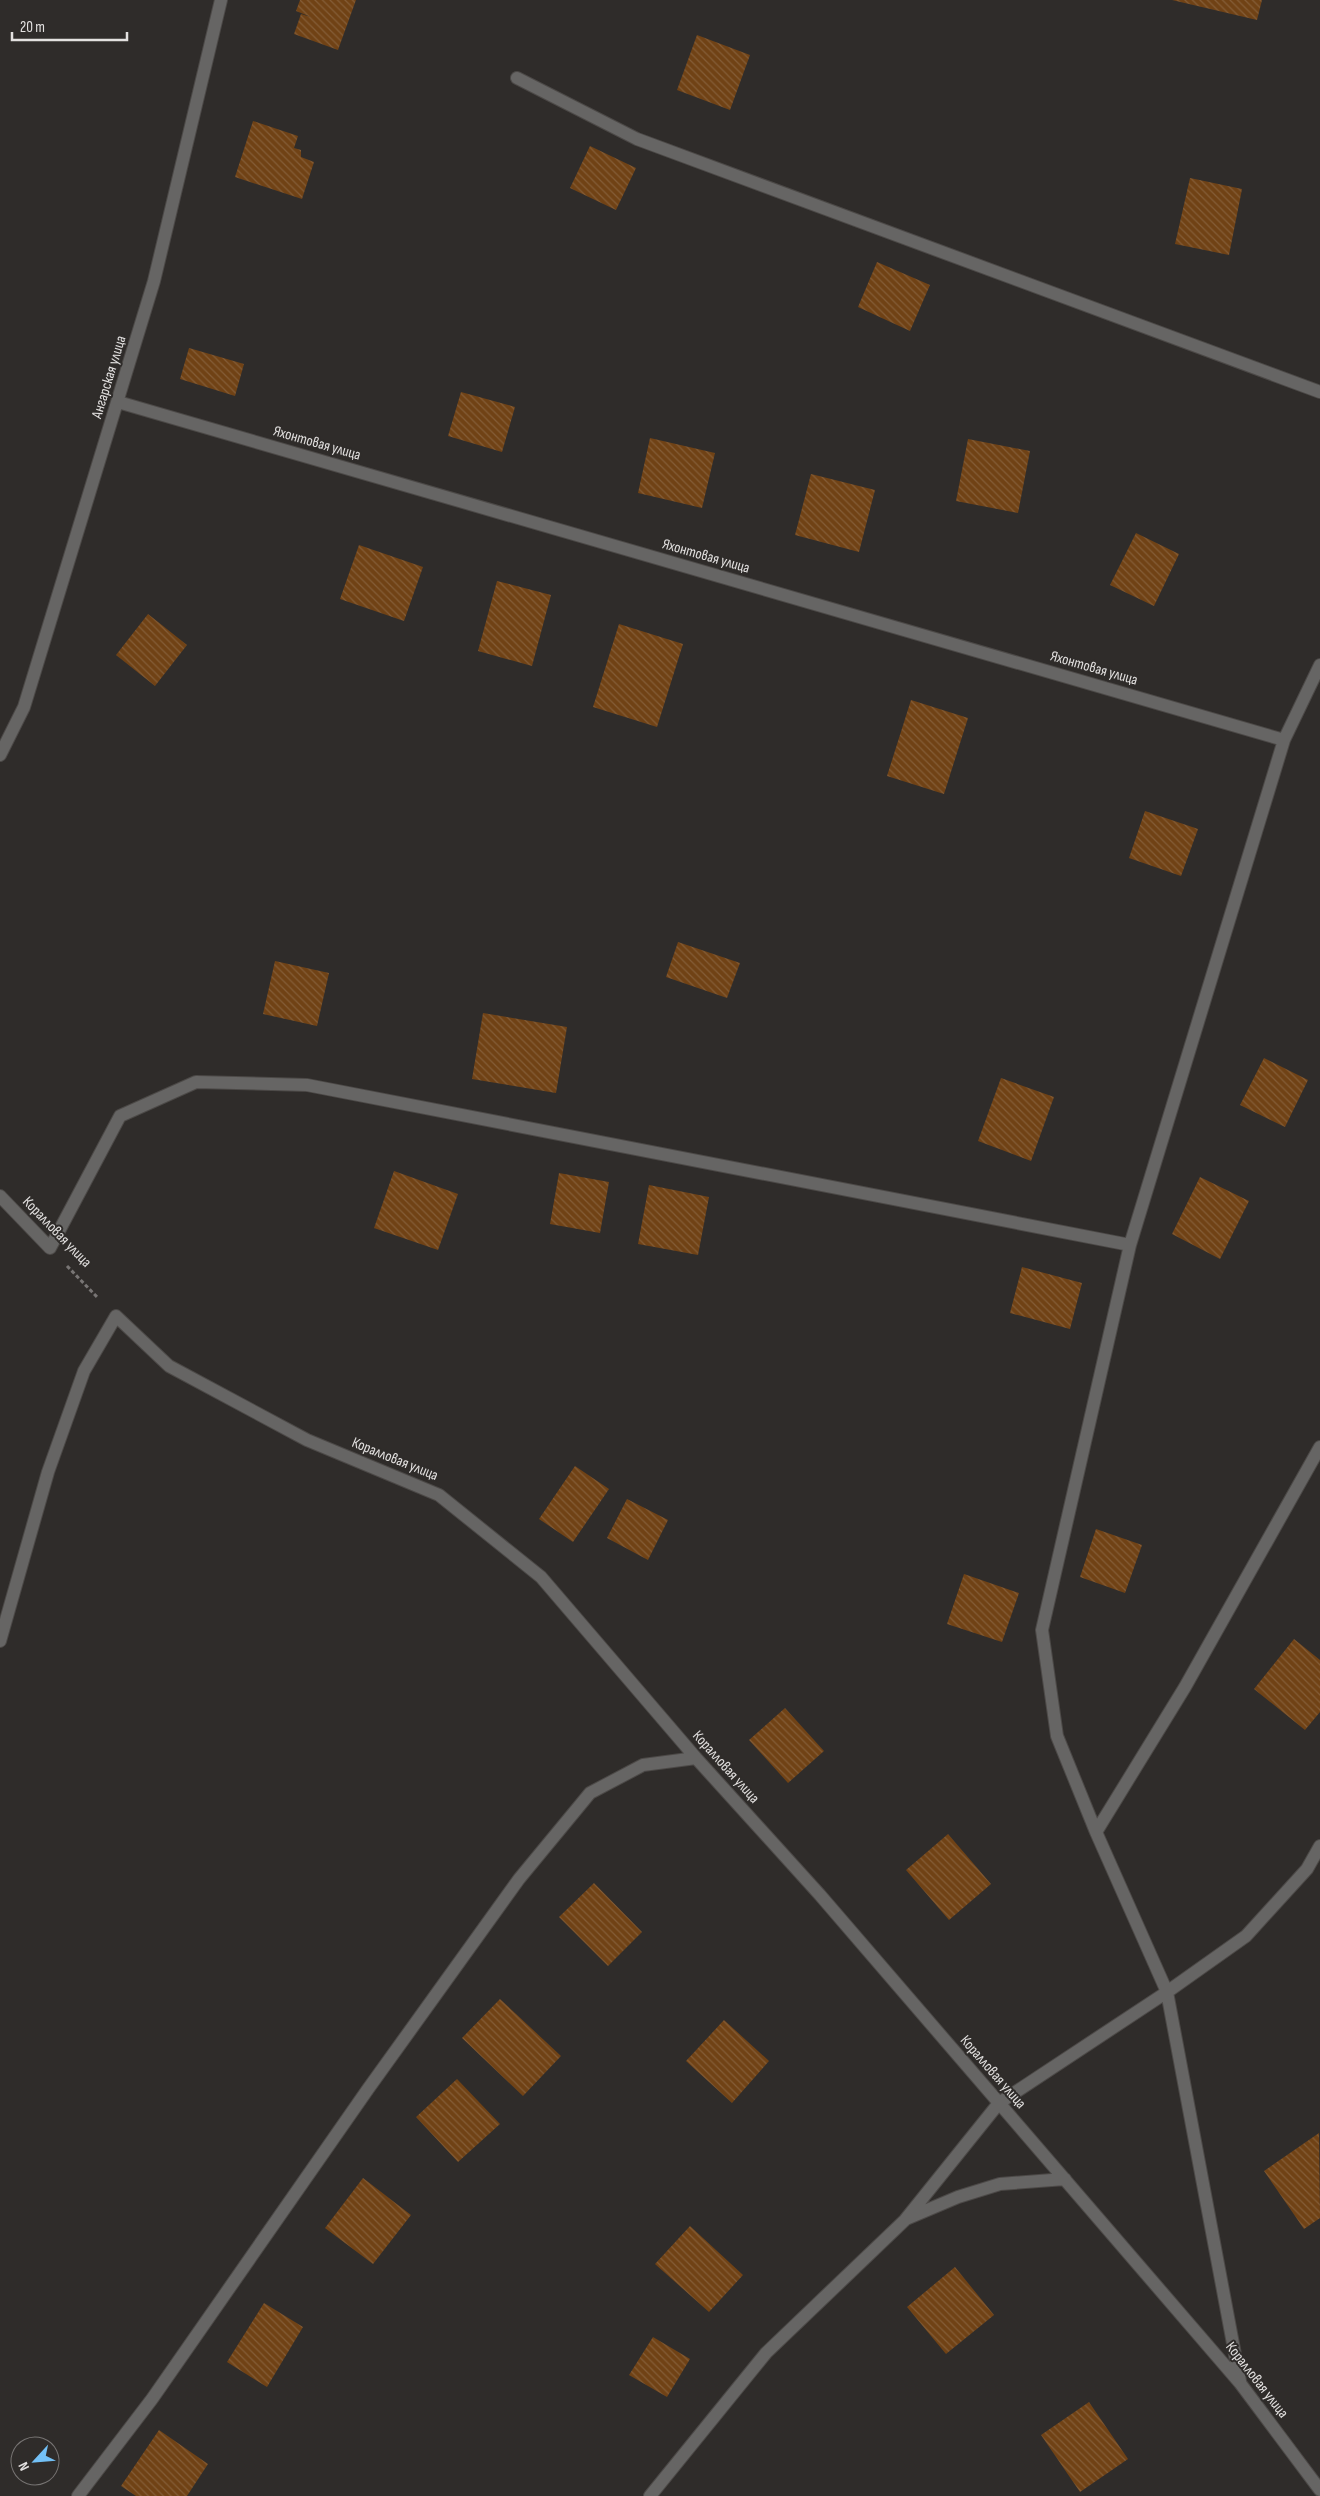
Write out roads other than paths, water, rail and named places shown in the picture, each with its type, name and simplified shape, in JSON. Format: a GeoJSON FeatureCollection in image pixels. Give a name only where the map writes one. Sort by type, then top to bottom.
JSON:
{"type":"FeatureCollection","features":[{"type":"Feature","properties":{"kind":"street","name":"Ангарская улица"},"geometry":{"type":"LineString","coordinates":[[0,755],[24,707],[154,281],[221,0]]}},
{"type":"Feature","properties":{"kind":"street"},"geometry":{"type":"LineString","coordinates":[[517,78],[637,139],[1320,392]]}},
{"type":"Feature","properties":{"kind":"street","name":"Яхонтовая улица"},"geometry":{"type":"LineString","coordinates":[[118,402],[1284,740]]}},
{"type":"Feature","properties":{"kind":"street"},"geometry":{"type":"LineString","coordinates":[[1240,2383],[1167,1992],[1096,1832],[1057,1736],[1042,1630],[1130,1244],[1284,740],[1320,665]]}},
{"type":"Feature","properties":{"kind":"street","name":"Коралловая улица"},"geometry":{"type":"LineString","coordinates":[[0,1196],[50,1248],[120,1116],[196,1082],[307,1085],[1130,1244]]}},
{"type":"Feature","properties":{"kind":"street","name":"Коралловая улица"},"geometry":{"type":"LineString","coordinates":[[0,1641],[48,1472],[84,1371],[116,1316],[169,1366],[307,1440],[439,1495],[541,1577],[696,1758],[820,1896],[1240,2383],[1320,2490]]}},
{"type":"Feature","properties":{"kind":"street"},"geometry":{"type":"LineString","coordinates":[[1096,1832],[1185,1687],[1320,1447]]}},
{"type":"Feature","properties":{"kind":"street"},"geometry":{"type":"LineString","coordinates":[[78,2496],[152,2399],[362,2097],[519,1879],[584,1800],[590,1793],[643,1765],[696,1758]]}},
{"type":"Feature","properties":{"kind":"street"},"geometry":{"type":"LineString","coordinates":[[650,2496],[766,2354],[905,2220],[999,2103],[1167,1992],[1246,1936],[1307,1868],[1320,1846]]}},
{"type":"Feature","properties":{"kind":"street"},"geometry":{"type":"LineString","coordinates":[[905,2220],[958,2197],[1000,2184],[1064,2179]]}}]}
